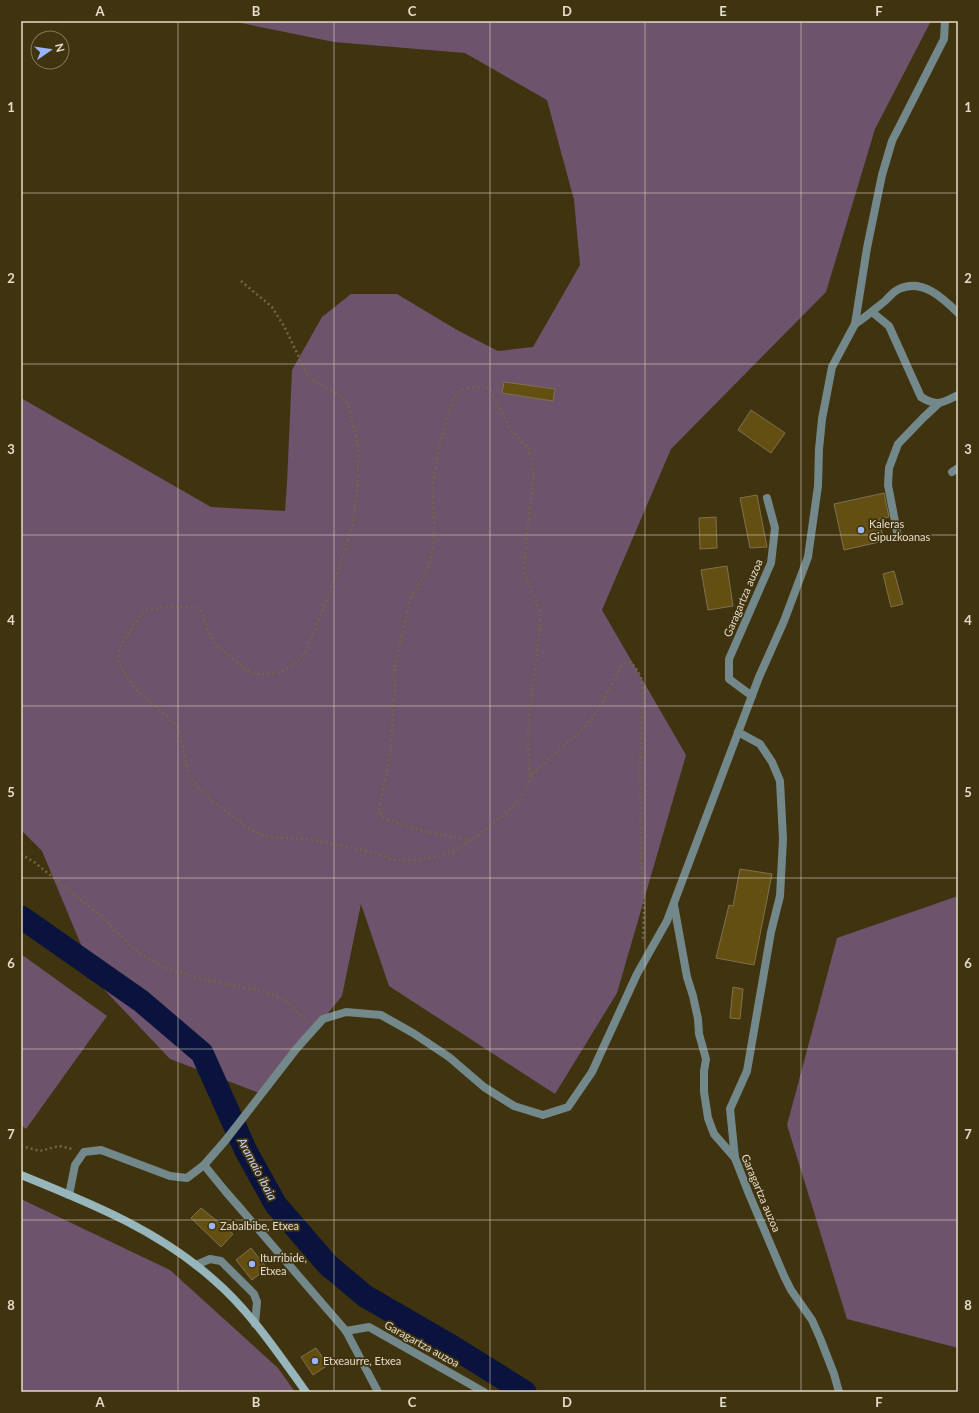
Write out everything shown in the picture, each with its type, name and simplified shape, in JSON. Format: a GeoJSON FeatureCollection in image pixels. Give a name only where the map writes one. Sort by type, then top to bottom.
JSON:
{"type":"FeatureCollection","features":[{"type":"Feature","properties":{"kind":"main road"},"geometry":{"type":"LineString","coordinates":[[21,1175],[135,1225],[179,1252],[215,1280],[255,1324],[306,1392]]}},
{"type":"Feature","properties":{"kind":"street"},"geometry":{"type":"LineString","coordinates":[[69,1195],[75,1165],[84,1152],[101,1150],[170,1176],[187,1178],[204,1165],[225,1141],[323,1019],[346,1012],[381,1016],[413,1033],[449,1057],[484,1087],[514,1106],[544,1115],[568,1107],[592,1072],[638,974],[667,921],[759,677],[784,621],[808,557],[818,486],[819,449],[822,419],[832,367],[855,324],[867,248],[882,175],[892,141],[944,39],[945,21]]}},
{"type":"Feature","properties":{"kind":"street"},"geometry":{"type":"LineString","coordinates":[[855,324],[872,312],[898,289],[912,285],[925,287],[947,301],[958,313]]}},
{"type":"Feature","properties":{"kind":"street"},"geometry":{"type":"LineString","coordinates":[[872,312],[889,326],[921,397],[931,404],[938,404]]}},
{"type":"Feature","properties":{"kind":"street"},"geometry":{"type":"LineString","coordinates":[[898,537],[888,485],[889,468],[898,444],[938,404],[958,395]]}},
{"type":"Feature","properties":{"kind":"street","name":"Garagartza auzoa"},"geometry":{"type":"LineString","coordinates":[[752,696],[729,679],[730,659],[771,563],[775,528],[768,498]]}},
{"type":"Feature","properties":{"kind":"street"},"geometry":{"type":"LineString","coordinates":[[735,1158],[730,1109],[747,1071],[771,932],[780,896],[783,839],[780,781],[772,762],[760,744],[738,732]]}},
{"type":"Feature","properties":{"kind":"street","name":"Garagartza auzoa"},"geometry":{"type":"LineString","coordinates":[[674,903],[688,976],[694,996],[699,1034],[706,1059],[704,1071],[704,1092],[708,1118],[714,1134],[735,1158],[784,1276],[791,1290],[812,1320],[834,1374],[839,1392]]}},
{"type":"Feature","properties":{"kind":"street"},"geometry":{"type":"LineString","coordinates":[[204,1165],[346,1331],[378,1392]]}},
{"type":"Feature","properties":{"kind":"street"},"geometry":{"type":"LineString","coordinates":[[196,1265],[210,1259],[221,1261],[254,1294],[257,1302],[255,1324]]}},
{"type":"Feature","properties":{"kind":"street","name":"Garagartza auzoa"},"geometry":{"type":"LineString","coordinates":[[346,1331],[369,1327],[484,1392]]}},
{"type":"Feature","properties":{"kind":"path"},"geometry":{"type":"LineString","coordinates":[[241,281],[272,307],[284,326],[309,378],[344,398],[349,408],[358,446],[358,484],[354,519],[338,572],[307,649],[295,664],[281,672],[256,674],[245,669],[215,644],[207,628],[203,613],[199,609],[193,607],[176,606],[148,610],[140,616],[121,645],[118,660],[121,668],[136,689],[174,722],[180,732],[186,764],[191,779],[210,799],[250,829],[266,836],[306,839],[364,850],[395,860],[418,860],[440,856],[457,849],[500,819],[516,804],[526,791],[531,775],[585,727],[597,712],[618,672],[625,663],[631,662],[641,677],[643,697],[640,767],[644,908],[643,943]]}},
{"type":"Feature","properties":{"kind":"path"},"geometry":{"type":"LineString","coordinates":[[470,841],[424,831],[385,819],[381,816],[380,810],[390,754],[395,690],[394,672],[410,600],[414,591],[425,576],[433,546],[435,530],[433,484],[442,434],[454,398],[458,392],[485,386],[491,391],[510,429],[528,449],[534,476],[524,564],[527,578],[540,612],[540,629],[528,729],[528,766],[529,773],[531,775]]}},
{"type":"Feature","properties":{"kind":"path"},"geometry":{"type":"LineString","coordinates":[[21,854],[34,862],[101,916],[133,948],[162,967],[205,980],[259,990],[284,998],[314,1030]]}},
{"type":"Feature","properties":{"kind":"path"},"geometry":{"type":"LineString","coordinates":[[21,1146],[40,1150],[59,1146],[84,1152]]}},
{"type":"Feature","properties":{"kind":"shaded area"},"geometry":{"type":"Polygon","coordinates":[[[231,21],[931,21],[875,129],[826,292],[671,449],[602,610],[686,755],[617,993],[555,1094],[389,986],[361,904],[342,996],[262,1094],[170,1059],[96,981],[42,851],[21,830],[21,398],[211,507],[285,511],[292,370],[322,317],[351,294],[397,294],[457,330],[498,351],[533,347],[580,265],[574,200],[547,100],[465,53],[334,42],[231,21]]]}},
{"type":"Feature","properties":{"kind":"shaded area"},"geometry":{"type":"Polygon","coordinates":[[[958,896],[958,1348],[847,1319],[787,1125],[837,938],[958,896]]]}},
{"type":"Feature","properties":{"kind":"shaded area"},"geometry":{"type":"Polygon","coordinates":[[[21,954],[107,1016],[26,1129],[21,1125],[21,954]]]}},
{"type":"Feature","properties":{"kind":"shaded area"},"geometry":{"type":"Polygon","coordinates":[[[21,1199],[170,1270],[278,1368],[295,1392],[21,1392],[21,1199]]]}},
{"type":"Feature","properties":{"kind":"building"},"geometry":{"type":"Polygon","coordinates":[[[504,382],[555,389],[553,401],[502,393],[504,382]]]}},
{"type":"Feature","properties":{"kind":"building"},"geometry":{"type":"Polygon","coordinates":[[[751,410],[785,433],[771,453],[738,430],[751,410]]]}},
{"type":"Feature","properties":{"kind":"building","name":"Kaleras Gipuzkoanas"},"geometry":{"type":"Polygon","coordinates":[[[884,493],[889,517],[879,519],[884,541],[844,550],[834,504],[884,493]]]}},
{"type":"Feature","properties":{"kind":"building"},"geometry":{"type":"Polygon","coordinates":[[[757,495],[767,547],[750,548],[740,498],[757,495]]]}},
{"type":"Feature","properties":{"kind":"building"},"geometry":{"type":"Polygon","coordinates":[[[716,517],[717,548],[700,549],[699,518],[716,517]]]}},
{"type":"Feature","properties":{"kind":"building"},"geometry":{"type":"Polygon","coordinates":[[[727,566],[733,606],[708,610],[701,570],[727,566]]]}},
{"type":"Feature","properties":{"kind":"building"},"geometry":{"type":"Polygon","coordinates":[[[894,571],[903,604],[891,607],[883,574],[894,571]]]}},
{"type":"Feature","properties":{"kind":"building"},"geometry":{"type":"Polygon","coordinates":[[[740,869],[772,874],[754,965],[716,958],[729,905],[733,906],[740,869]]]}},
{"type":"Feature","properties":{"kind":"building"},"geometry":{"type":"Polygon","coordinates":[[[733,987],[743,989],[740,1019],[730,1018],[733,987]]]}},
{"type":"Feature","properties":{"kind":"building","name":"Zabalbibe, Etxea"},"geometry":{"type":"Polygon","coordinates":[[[201,1208],[233,1234],[221,1247],[191,1218],[201,1208]]]}},
{"type":"Feature","properties":{"kind":"building","name":"Iturribide, Etxea"},"geometry":{"type":"Polygon","coordinates":[[[251,1248],[267,1268],[252,1280],[236,1260],[251,1248]]]}},
{"type":"Feature","properties":{"kind":"building","name":"Etxeaurre, Etxea"},"geometry":{"type":"Polygon","coordinates":[[[316,1348],[328,1365],[313,1375],[301,1357],[316,1348]]]}},
{"type":"Feature","properties":{"kind":"waterway","name":"Aramaio ibaia"},"geometry":{"type":"LineString","coordinates":[[21,917],[141,1001],[202,1053],[246,1151],[276,1205],[328,1265],[365,1296],[453,1347],[525,1392]]}},
{"type":"Feature","properties":{"kind":"place","name":"Kaleras Gipuzkoanas"},"geometry":{"type":"Point","coordinates":[861,530]}},
{"type":"Feature","properties":{"kind":"place","name":"Zabalbibe, Etxea"},"geometry":{"type":"Point","coordinates":[212,1226]}},
{"type":"Feature","properties":{"kind":"place","name":"Iturribide, Etxea"},"geometry":{"type":"Point","coordinates":[252,1264]}},
{"type":"Feature","properties":{"kind":"place","name":"Etxeaurre, Etxea"},"geometry":{"type":"Point","coordinates":[315,1361]}}]}
